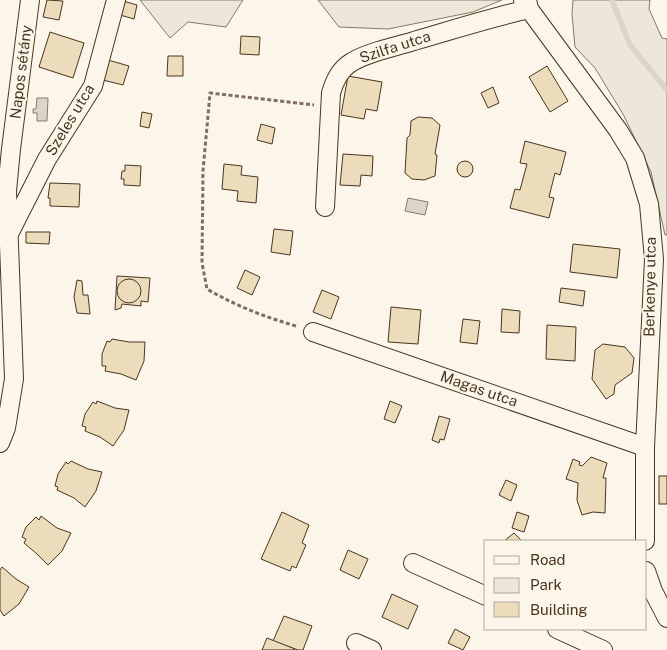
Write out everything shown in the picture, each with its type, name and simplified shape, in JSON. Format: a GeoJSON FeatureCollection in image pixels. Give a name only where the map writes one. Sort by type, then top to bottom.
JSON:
{"type":"FeatureCollection","features":[{"type":"Feature","properties":{"kind":"street","name":"Napos sétány"},"geometry":{"type":"LineString","coordinates":[[0,443],[6,428],[14,379],[7,345],[10,281],[9,234],[4,192],[30,0]]}},
{"type":"Feature","properties":{"kind":"street","name":"Szeles utca"},"geometry":{"type":"LineString","coordinates":[[9,234],[47,159],[93,86],[116,0]]}},
{"type":"Feature","properties":{"kind":"street","name":"Szilfa utca"},"geometry":{"type":"LineString","coordinates":[[325,207],[330,107],[335,80],[342,70],[353,61],[526,3]]}},
{"type":"Feature","properties":{"kind":"street","name":"Berkenye utca"},"geometry":{"type":"LineString","coordinates":[[526,3],[607,115],[635,158],[649,204],[654,259],[645,447],[645,540]]}},
{"type":"Feature","properties":{"kind":"street","name":"Magas utca"},"geometry":{"type":"LineString","coordinates":[[313,332],[645,447]]}},
{"type":"Feature","properties":{"kind":"street"},"geometry":{"type":"LineString","coordinates":[[413,563],[484,595]]}},
{"type":"Feature","properties":{"kind":"street"},"geometry":{"type":"LineString","coordinates":[[647,574],[653,591],[667,618]]}},
{"type":"Feature","properties":{"kind":"street"},"geometry":{"type":"LineString","coordinates":[[559,630],[603,650]]}},
{"type":"Feature","properties":{"kind":"path"},"geometry":{"type":"LineString","coordinates":[[313,332],[267,318],[240,307],[207,289],[202,263],[203,171],[210,93],[330,107]]}},
{"type":"Feature","properties":{"kind":"green space"},"geometry":{"type":"Polygon","coordinates":[[[140,0],[243,0],[226,27],[188,22],[170,38],[140,0]]]}},
{"type":"Feature","properties":{"kind":"green space"},"geometry":{"type":"Polygon","coordinates":[[[318,0],[502,0],[473,12],[388,29],[339,27],[318,0]]]}},
{"type":"Feature","properties":{"kind":"green space"},"geometry":{"type":"Polygon","coordinates":[[[573,0],[650,0],[649,9],[662,38],[667,39],[667,235],[665,235],[651,172],[623,114],[595,68],[575,47],[572,14],[573,0]]]}},
{"type":"Feature","properties":{"kind":"shaded area"},"geometry":{"type":"Polygon","coordinates":[[[37,98],[48,98],[47,121],[37,121],[37,113],[33,113],[33,109],[36,109],[37,98]]]}},
{"type":"Feature","properties":{"kind":"shaded area"},"geometry":{"type":"Polygon","coordinates":[[[408,198],[428,202],[425,215],[405,211],[408,198]]]}},
{"type":"Feature","properties":{"kind":"building"},"geometry":{"type":"Polygon","coordinates":[[[47,0],[63,1],[59,20],[43,17],[47,0]]]}},
{"type":"Feature","properties":{"kind":"building"},"geometry":{"type":"Polygon","coordinates":[[[123,1],[137,5],[134,19],[120,15],[123,1]]]}},
{"type":"Feature","properties":{"kind":"building"},"geometry":{"type":"Polygon","coordinates":[[[50,32],[84,43],[73,78],[39,67],[50,32]]]}},
{"type":"Feature","properties":{"kind":"building"},"geometry":{"type":"Polygon","coordinates":[[[241,36],[260,37],[259,55],[240,54],[241,36]]]}},
{"type":"Feature","properties":{"kind":"building"},"geometry":{"type":"Polygon","coordinates":[[[168,56],[183,56],[183,76],[167,76],[168,56]]]}},
{"type":"Feature","properties":{"kind":"building"},"geometry":{"type":"Polygon","coordinates":[[[108,60],[129,66],[123,85],[103,80],[108,60]]]}},
{"type":"Feature","properties":{"kind":"building"},"geometry":{"type":"Polygon","coordinates":[[[547,66],[568,101],[550,112],[529,77],[547,66]]]}},
{"type":"Feature","properties":{"kind":"building"},"geometry":{"type":"Polygon","coordinates":[[[348,76],[382,82],[377,111],[366,109],[364,119],[341,115],[348,76]]]}},
{"type":"Feature","properties":{"kind":"building"},"geometry":{"type":"Polygon","coordinates":[[[493,87],[499,103],[488,108],[481,93],[493,87]]]}},
{"type":"Feature","properties":{"kind":"building"},"geometry":{"type":"Polygon","coordinates":[[[142,112],[152,114],[149,128],[140,126],[142,112]]]}},
{"type":"Feature","properties":{"kind":"building"},"geometry":{"type":"Polygon","coordinates":[[[418,117],[432,118],[440,125],[435,154],[437,155],[435,176],[424,180],[412,179],[405,173],[407,138],[410,135],[411,121],[418,117]]]}},
{"type":"Feature","properties":{"kind":"building"},"geometry":{"type":"Polygon","coordinates":[[[261,124],[275,128],[272,144],[257,140],[261,124]]]}},
{"type":"Feature","properties":{"kind":"building"},"geometry":{"type":"Polygon","coordinates":[[[525,141],[566,152],[560,175],[555,173],[549,197],[554,198],[549,218],[510,208],[515,189],[520,190],[527,164],[520,163],[525,141]]]}},
{"type":"Feature","properties":{"kind":"building"},"geometry":{"type":"Polygon","coordinates":[[[343,154],[373,156],[372,176],[361,175],[360,186],[340,185],[343,154]]]}},
{"type":"Feature","properties":{"kind":"building"},"geometry":{"type":"Polygon","coordinates":[[[465,161],[471,163],[473,169],[471,175],[465,177],[459,175],[457,169],[459,163],[465,161]]]}},
{"type":"Feature","properties":{"kind":"building"},"geometry":{"type":"Polygon","coordinates":[[[224,164],[242,166],[241,175],[258,177],[256,203],[237,201],[238,191],[222,189],[224,164]]]}},
{"type":"Feature","properties":{"kind":"building"},"geometry":{"type":"Polygon","coordinates":[[[125,165],[141,166],[140,186],[124,185],[124,179],[121,179],[122,171],[125,171],[125,165]]]}},
{"type":"Feature","properties":{"kind":"building"},"geometry":{"type":"Polygon","coordinates":[[[50,183],[80,184],[79,207],[50,206],[50,198],[48,198],[50,183]]]}},
{"type":"Feature","properties":{"kind":"building"},"geometry":{"type":"Polygon","coordinates":[[[274,229],[293,231],[290,255],[271,252],[274,229]]]}},
{"type":"Feature","properties":{"kind":"building"},"geometry":{"type":"Polygon","coordinates":[[[26,232],[50,232],[49,244],[26,243],[26,232]]]}},
{"type":"Feature","properties":{"kind":"building"},"geometry":{"type":"Polygon","coordinates":[[[573,244],[620,249],[617,278],[570,272],[573,244]]]}},
{"type":"Feature","properties":{"kind":"building"},"geometry":{"type":"Polygon","coordinates":[[[245,270],[260,277],[252,295],[237,288],[245,270]]]}},
{"type":"Feature","properties":{"kind":"building"},"geometry":{"type":"Polygon","coordinates":[[[117,276],[150,278],[148,302],[141,301],[141,306],[122,304],[121,308],[115,310],[117,276]]]}},
{"type":"Feature","properties":{"kind":"building"},"geometry":{"type":"Polygon","coordinates":[[[124,279],[134,279],[141,286],[141,296],[134,303],[124,303],[117,296],[117,286],[124,279]]]}},
{"type":"Feature","properties":{"kind":"building"},"geometry":{"type":"Polygon","coordinates":[[[77,280],[82,281],[83,295],[88,295],[90,314],[77,313],[74,297],[77,280]]]}},
{"type":"Feature","properties":{"kind":"building"},"geometry":{"type":"Polygon","coordinates":[[[561,288],[585,291],[583,306],[559,302],[561,288]]]}},
{"type":"Feature","properties":{"kind":"building"},"geometry":{"type":"Polygon","coordinates":[[[322,290],[339,297],[331,319],[313,312],[322,290]]]}},
{"type":"Feature","properties":{"kind":"building"},"geometry":{"type":"Polygon","coordinates":[[[391,307],[421,310],[418,344],[388,342],[391,307]]]}},
{"type":"Feature","properties":{"kind":"building"},"geometry":{"type":"Polygon","coordinates":[[[502,309],[520,311],[519,333],[501,332],[502,309]]]}},
{"type":"Feature","properties":{"kind":"building"},"geometry":{"type":"Polygon","coordinates":[[[463,319],[480,321],[477,344],[460,342],[463,319]]]}},
{"type":"Feature","properties":{"kind":"building"},"geometry":{"type":"Polygon","coordinates":[[[547,325],[576,327],[575,361],[546,359],[547,325]]]}},
{"type":"Feature","properties":{"kind":"building"},"geometry":{"type":"Polygon","coordinates":[[[112,339],[145,342],[144,361],[136,380],[121,374],[105,371],[106,366],[102,366],[102,354],[107,341],[110,342],[112,339]]]}},
{"type":"Feature","properties":{"kind":"building"},"geometry":{"type":"Polygon","coordinates":[[[603,344],[625,347],[634,358],[632,373],[615,385],[614,394],[606,399],[592,379],[595,350],[603,344]]]}},
{"type":"Feature","properties":{"kind":"building"},"geometry":{"type":"Polygon","coordinates":[[[97,401],[115,408],[129,410],[124,430],[113,446],[100,437],[85,431],[86,427],[82,426],[85,414],[93,402],[96,404],[97,401]]]}},
{"type":"Feature","properties":{"kind":"building"},"geometry":{"type":"Polygon","coordinates":[[[390,401],[402,406],[395,423],[384,419],[390,401]]]}},
{"type":"Feature","properties":{"kind":"building"},"geometry":{"type":"Polygon","coordinates":[[[439,416],[450,419],[444,440],[440,439],[439,443],[432,440],[439,416]]]}},
{"type":"Feature","properties":{"kind":"building"},"geometry":{"type":"Polygon","coordinates":[[[591,457],[607,463],[603,478],[606,478],[605,513],[593,512],[582,515],[577,500],[578,483],[566,479],[573,459],[580,462],[579,465],[582,466],[591,457]]]}},
{"type":"Feature","properties":{"kind":"building"},"geometry":{"type":"Polygon","coordinates":[[[71,461],[88,469],[102,472],[96,491],[85,507],[74,498],[57,490],[58,487],[55,486],[58,474],[66,462],[68,464],[71,461]]]}},
{"type":"Feature","properties":{"kind":"building"},"geometry":{"type":"Polygon","coordinates":[[[659,476],[667,476],[667,504],[659,504],[659,476]]]}},
{"type":"Feature","properties":{"kind":"building"},"geometry":{"type":"Polygon","coordinates":[[[506,480],[517,485],[511,501],[499,495],[506,480]]]}},
{"type":"Feature","properties":{"kind":"building"},"geometry":{"type":"Polygon","coordinates":[[[282,512],[309,525],[302,543],[306,545],[296,568],[292,566],[290,571],[261,559],[282,512]]]}},
{"type":"Feature","properties":{"kind":"building"},"geometry":{"type":"Polygon","coordinates":[[[517,512],[529,516],[524,532],[512,528],[517,512]]]}},
{"type":"Feature","properties":{"kind":"building"},"geometry":{"type":"Polygon","coordinates":[[[41,516],[57,528],[71,533],[62,551],[48,565],[24,543],[26,539],[22,537],[26,527],[36,517],[39,520],[41,516]]]}},
{"type":"Feature","properties":{"kind":"building"},"geometry":{"type":"Polygon","coordinates":[[[514,533],[521,540],[505,540],[514,533]]]}},
{"type":"Feature","properties":{"kind":"building"},"geometry":{"type":"Polygon","coordinates":[[[348,550],[368,559],[359,579],[340,570],[348,550]]]}},
{"type":"Feature","properties":{"kind":"building"},"geometry":{"type":"Polygon","coordinates":[[[2,567],[29,587],[19,604],[4,616],[0,610],[0,570],[2,567]]]}},
{"type":"Feature","properties":{"kind":"building"},"geometry":{"type":"Polygon","coordinates":[[[392,594],[418,606],[408,629],[382,617],[392,594]]]}},
{"type":"Feature","properties":{"kind":"building"},"geometry":{"type":"Polygon","coordinates":[[[284,616],[312,626],[303,650],[273,641],[284,616]]]}},
{"type":"Feature","properties":{"kind":"building"},"geometry":{"type":"Polygon","coordinates":[[[455,629],[470,637],[463,650],[448,643],[455,629]]]}},
{"type":"Feature","properties":{"kind":"building"},"geometry":{"type":"Polygon","coordinates":[[[267,638],[295,649],[262,650],[267,638]]]}},
{"type":"Feature","properties":{"kind":"waterway"},"geometry":{"type":"LineString","coordinates":[[612,0],[630,45],[667,90]]}}]}
